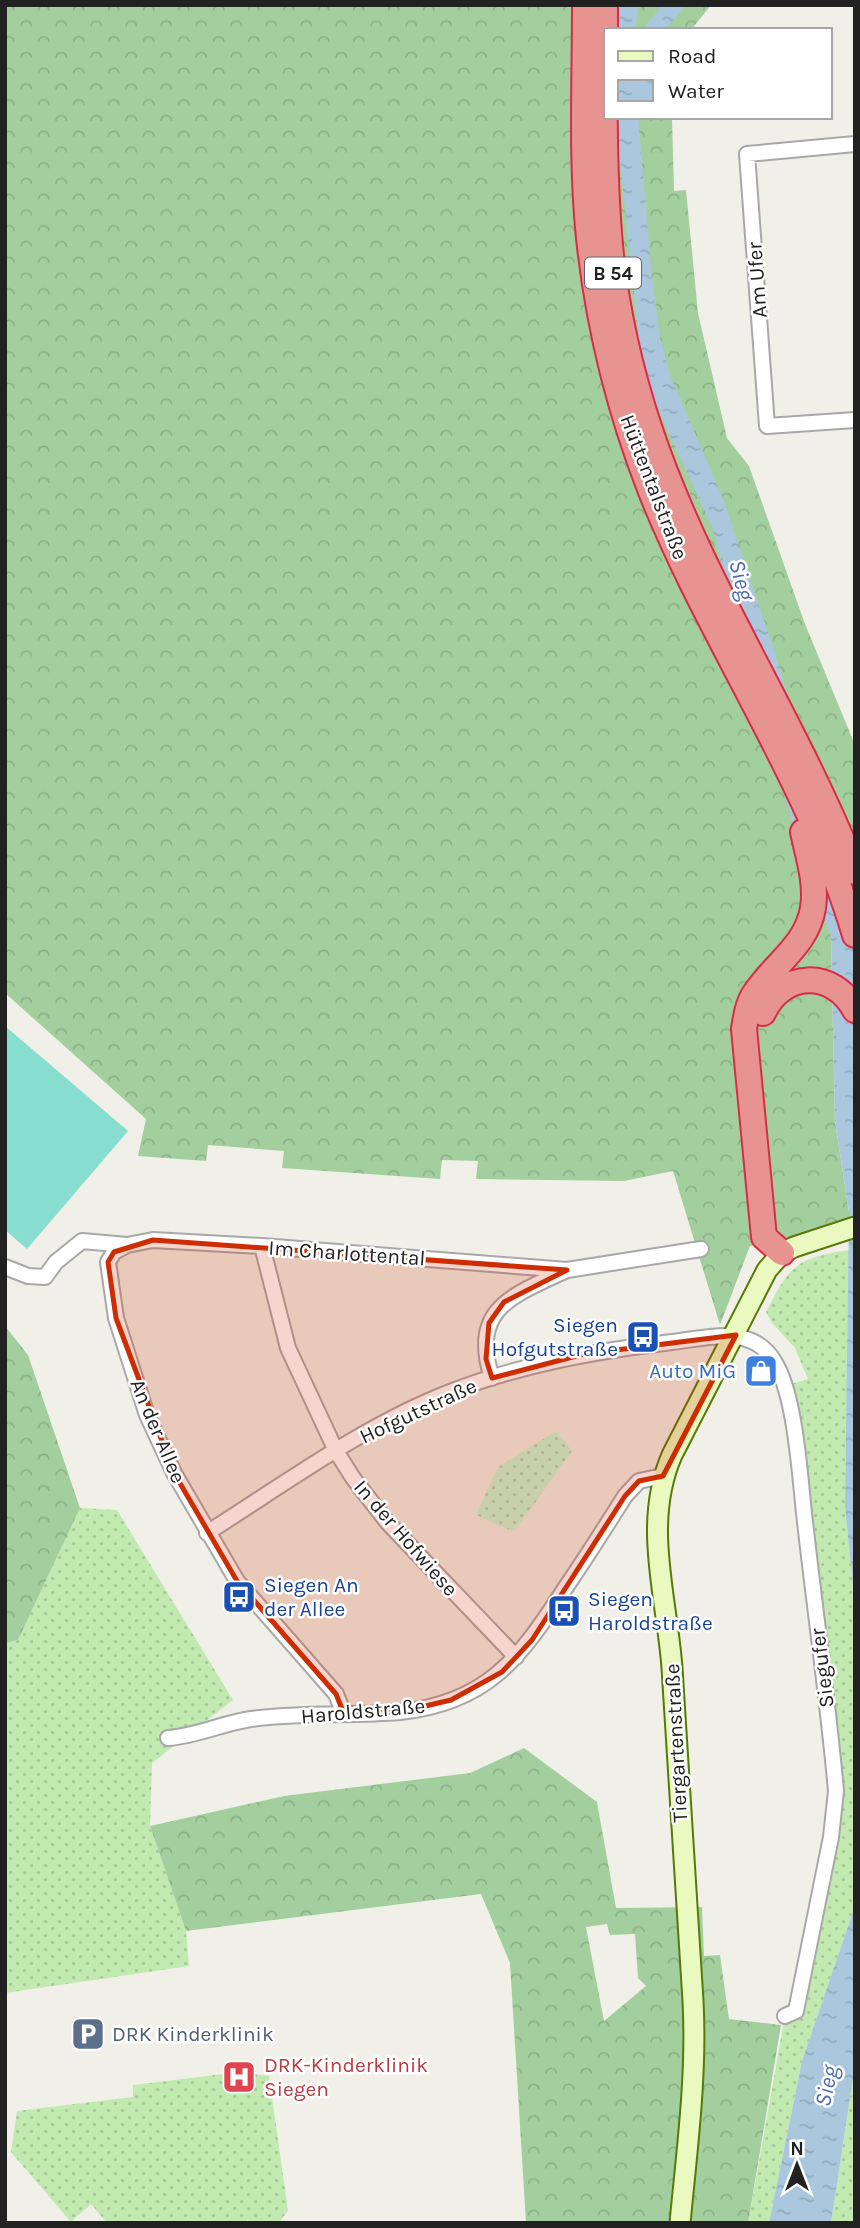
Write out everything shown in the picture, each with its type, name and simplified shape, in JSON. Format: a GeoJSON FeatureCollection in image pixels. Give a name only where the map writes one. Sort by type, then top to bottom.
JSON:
{"type":"FeatureCollection","features":[{"type":"Feature","properties":{"kind":"highway","name":"Hüttentalstraße"},"geometry":{"type":"LineString","coordinates":[[585,5],[584,121],[589,237],[600,311],[615,379],[650,489],[681,559],[855,872]]}},
{"type":"Feature","properties":{"kind":"highway","name":"Hüttentalstraße"},"geometry":{"type":"LineString","coordinates":[[605,5],[605,28]]}},
{"type":"Feature","properties":{"kind":"highway","name":"Hüttentalstraße"},"geometry":{"type":"LineString","coordinates":[[605,119],[609,235],[619,307],[633,373],[651,430],[689,528],[801,776],[855,935]]}},
{"type":"Feature","properties":{"kind":"highway"},"geometry":{"type":"LineString","coordinates":[[801,776],[855,826]]}},
{"type":"Feature","properties":{"kind":"highway"},"geometry":{"type":"LineString","coordinates":[[782,1253],[764,1237],[744,1029],[754,993],[785,974],[806,930],[813,906],[813,877],[801,776]]}},
{"type":"Feature","properties":{"kind":"highway"},"geometry":{"type":"LineString","coordinates":[[785,974],[800,981],[825,983],[836,988],[855,1010]]}},
{"type":"Feature","properties":{"kind":"street","name":"Am Ufer"},"geometry":{"type":"LineString","coordinates":[[855,145],[747,154],[767,426],[855,420]]}},
{"type":"Feature","properties":{"kind":"street"},"geometry":{"type":"LineString","coordinates":[[782,1253],[855,1227]]}},
{"type":"Feature","properties":{"kind":"street","name":"Im Charlottental"},"geometry":{"type":"LineString","coordinates":[[127,1245],[153,1240],[262,1246],[567,1270],[701,1248]]}},
{"type":"Feature","properties":{"kind":"street"},"geometry":{"type":"LineString","coordinates":[[5,1267],[28,1276],[45,1276],[56,1262],[82,1241],[127,1245]]}},
{"type":"Feature","properties":{"kind":"street","name":"An der Allee"},"geometry":{"type":"LineString","coordinates":[[127,1245],[114,1252],[108,1262],[116,1318],[147,1415],[174,1473],[237,1581],[336,1694],[344,1714]]}},
{"type":"Feature","properties":{"kind":"street","name":"In der Hofwiese"},"geometry":{"type":"LineString","coordinates":[[262,1246],[288,1348],[336,1451],[388,1523],[516,1657]]}},
{"type":"Feature","properties":{"kind":"street","name":"Tiergartenstraße"},"geometry":{"type":"LineString","coordinates":[[680,2223],[694,2043],[671,1646],[658,1550],[657,1515],[663,1476],[736,1335],[756,1288],[782,1253]]}},
{"type":"Feature","properties":{"kind":"street","name":"Im Charlottental"},"geometry":{"type":"LineString","coordinates":[[492,1378],[486,1359],[489,1323],[504,1302],[567,1270]]}},
{"type":"Feature","properties":{"kind":"street","name":"Hofgutstraße"},"geometry":{"type":"LineString","coordinates":[[207,1533],[336,1451],[410,1410],[450,1392],[540,1364],[584,1354],[736,1335]]}},
{"type":"Feature","properties":{"kind":"street","name":"Siegufer"},"geometry":{"type":"LineString","coordinates":[[736,1335],[752,1340],[766,1351],[774,1360],[785,1386],[795,1440],[836,1791],[831,1837],[796,2011],[785,2016]]}},
{"type":"Feature","properties":{"kind":"street","name":"Haroldstraße"},"geometry":{"type":"LineString","coordinates":[[168,1738],[187,1737],[249,1719],[400,1712],[428,1707],[474,1690],[502,1672],[531,1640],[625,1496],[639,1480],[663,1476]]}},
{"type":"Feature","properties":{"kind":"highlighted area"},"geometry":{"type":"Polygon","coordinates":[[[153,1240],[567,1270],[504,1302],[489,1323],[486,1359],[492,1378],[584,1354],[736,1335],[663,1476],[639,1481],[625,1496],[532,1640],[502,1672],[451,1700],[400,1712],[344,1714],[336,1694],[237,1581],[174,1473],[116,1318],[108,1262],[114,1252],[153,1240]]]}},
{"type":"Feature","properties":{"kind":"green space"},"geometry":{"type":"Polygon","coordinates":[[[5,5],[711,5],[693,28],[604,28],[604,119],[672,119],[674,191],[686,190],[698,313],[727,438],[749,466],[805,624],[855,745],[855,889],[831,937],[835,1121],[849,1212],[849,1239],[750,1246],[720,1325],[673,1171],[624,1181],[476,1179],[478,1161],[442,1160],[440,1179],[282,1168],[284,1151],[208,1145],[206,1161],[138,1156],[146,1119],[5,993],[5,5]]]}},
{"type":"Feature","properties":{"kind":"green space"},"geometry":{"type":"Polygon","coordinates":[[[849,1250],[845,1507],[855,1605],[855,1906],[802,2061],[769,2223],[748,2223],[785,2016],[796,2011],[835,1814],[785,1386],[808,1379],[795,1348],[772,1323],[766,1312],[782,1284],[797,1266],[817,1256],[849,1250]]]}},
{"type":"Feature","properties":{"kind":"green space"},"geometry":{"type":"Polygon","coordinates":[[[5,1326],[28,1355],[80,1508],[18,1640],[5,1643],[5,1326]]]}},
{"type":"Feature","properties":{"kind":"green space"},"geometry":{"type":"Polygon","coordinates":[[[556,1431],[572,1451],[514,1532],[476,1515],[498,1467],[556,1431]]]}},
{"type":"Feature","properties":{"kind":"green space"},"geometry":{"type":"Polygon","coordinates":[[[80,1508],[117,1510],[233,1700],[152,1763],[150,1826],[186,1931],[189,1966],[5,1993],[5,1643],[18,1640],[80,1508]]]}},
{"type":"Feature","properties":{"kind":"green space"},"geometry":{"type":"Polygon","coordinates":[[[524,1748],[597,1802],[616,1908],[702,1907],[704,1956],[720,1955],[729,2019],[781,2025],[748,2223],[526,2223],[510,1963],[481,1894],[186,1931],[150,1826],[284,1796],[470,1773],[524,1748]],[[607,1924],[586,1927],[604,2021],[646,1986],[638,1978],[635,1934],[610,1935],[607,1924]]]}},
{"type":"Feature","properties":{"kind":"green space"},"geometry":{"type":"Polygon","coordinates":[[[855,2065],[855,2223],[831,2223],[855,2065]]]}},
{"type":"Feature","properties":{"kind":"green space"},"geometry":{"type":"Polygon","coordinates":[[[240,2072],[269,2076],[288,2210],[279,2223],[251,2223],[248,2220],[245,2223],[107,2223],[91,2204],[71,2222],[11,2152],[17,2111],[133,2097],[133,2085],[240,2072]]]}},
{"type":"Feature","properties":{"kind":"shaded area"},"geometry":{"type":"Polygon","coordinates":[[[5,1026],[128,1131],[27,1249],[5,1230],[5,1026]]]}},
{"type":"Feature","properties":{"kind":"water"},"geometry":{"type":"Polygon","coordinates":[[[620,5],[639,5],[635,28],[619,28],[620,5]]]}},
{"type":"Feature","properties":{"kind":"water"},"geometry":{"type":"Polygon","coordinates":[[[663,5],[687,5],[666,28],[644,28],[663,5]]]}},
{"type":"Feature","properties":{"kind":"water","name":"Sieg"},"geometry":{"type":"Polygon","coordinates":[[[618,119],[638,119],[652,278],[660,337],[670,375],[724,501],[773,647],[855,914],[855,1605],[845,1507],[849,1212],[835,1121],[831,937],[777,774],[713,529],[655,402],[640,350],[618,143],[618,119]]]}},
{"type":"Feature","properties":{"kind":"water","name":"Sieg"},"geometry":{"type":"Polygon","coordinates":[[[855,1906],[855,2065],[831,2223],[769,2223],[802,2061],[855,1906]]]}},
{"type":"Feature","properties":{"kind":"place","name":"Siegen Hofgutstraße"},"geometry":{"type":"Point","coordinates":[643,1337]}},
{"type":"Feature","properties":{"kind":"place","name":"Auto MiG"},"geometry":{"type":"Point","coordinates":[761,1371]}},
{"type":"Feature","properties":{"kind":"place","name":"Siegen An der Allee"},"geometry":{"type":"Point","coordinates":[239,1597]}},
{"type":"Feature","properties":{"kind":"place","name":"Siegen Haroldstraße"},"geometry":{"type":"Point","coordinates":[564,1611]}},
{"type":"Feature","properties":{"kind":"place","name":"DRK Kinderklinik"},"geometry":{"type":"Point","coordinates":[88,2034]}},
{"type":"Feature","properties":{"kind":"place","name":"DRK-Kinderklinik Siegen"},"geometry":{"type":"Point","coordinates":[239,2077]}}]}
